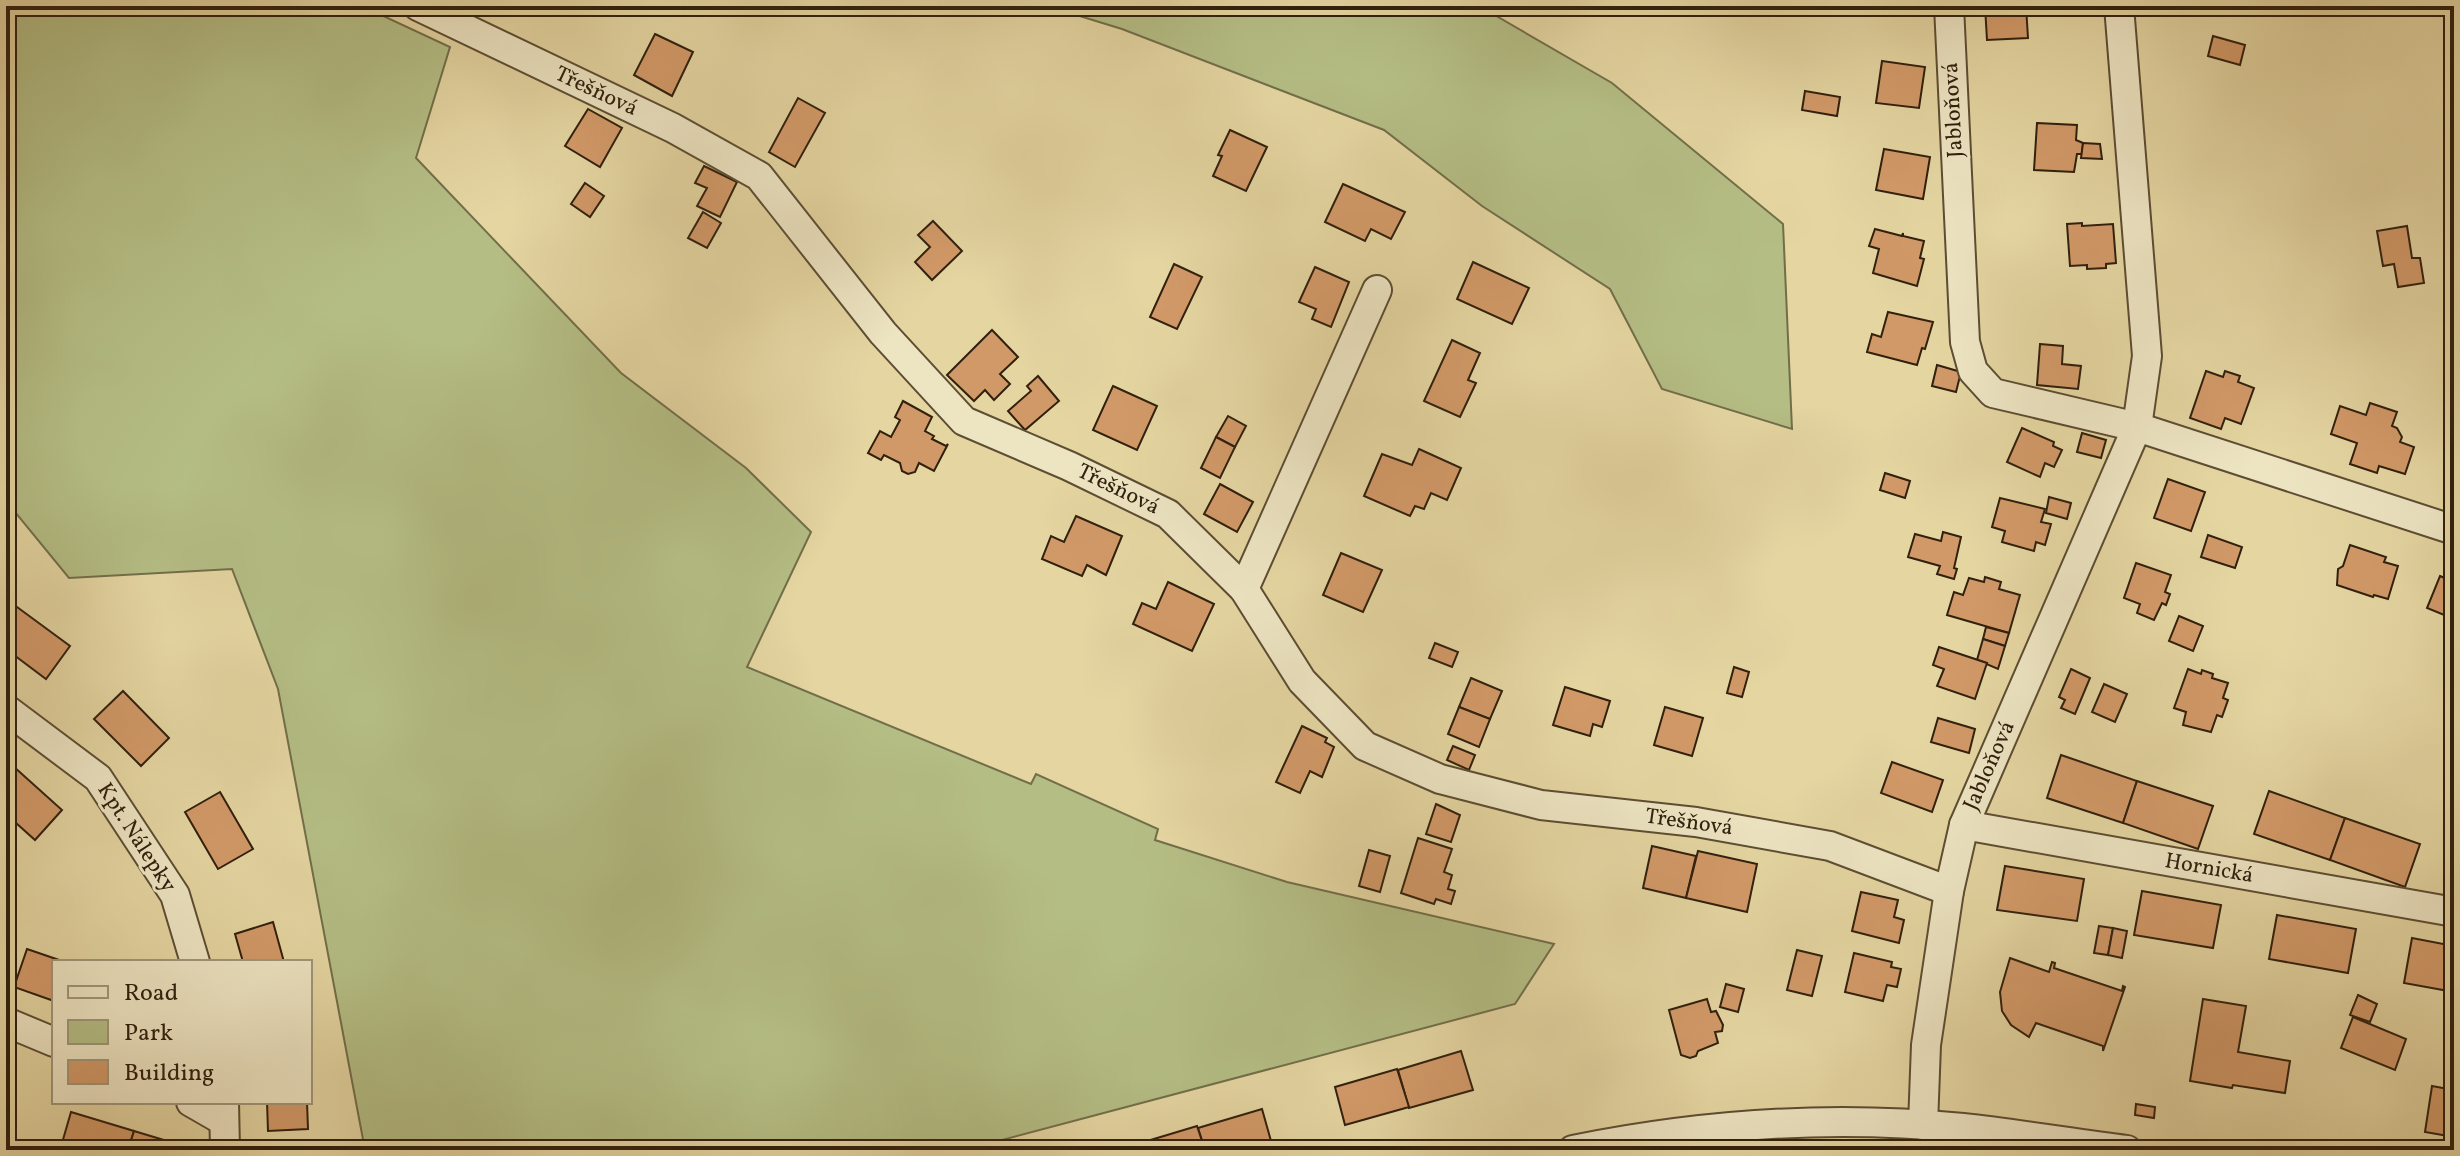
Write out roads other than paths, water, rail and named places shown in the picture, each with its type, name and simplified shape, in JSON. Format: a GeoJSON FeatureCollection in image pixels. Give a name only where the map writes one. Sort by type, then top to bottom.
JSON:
{"type":"FeatureCollection","features":[{"type":"Feature","properties":{"kind":"street","name":"Třešňová"},"geometry":{"type":"LineString","coordinates":[[418,6],[673,128],[759,176],[883,333],[964,421],[1069,466],[1168,514],[1244,589],[1302,681],[1365,746],[1440,779],[1541,805],[1696,822],[1830,846],[1949,891]]}},
{"type":"Feature","properties":{"kind":"street","name":"Jabloňová"},"geometry":{"type":"LineString","coordinates":[[1949,6],[1965,342],[1973,371],[1993,393],[2137,427],[2454,530]]}},
{"type":"Feature","properties":{"kind":"street","name":"Jabloňová"},"geometry":{"type":"LineString","coordinates":[[1923,1125],[1926,1045],[1949,891],[1964,825],[2137,427],[2147,356],[2119,6]]}},
{"type":"Feature","properties":{"kind":"street"},"geometry":{"type":"LineString","coordinates":[[1244,589],[1377,290]]}},
{"type":"Feature","properties":{"kind":"street","name":"Kpt. Nálepky"},"geometry":{"type":"LineString","coordinates":[[6,709],[98,778],[175,895],[194,960]]}},
{"type":"Feature","properties":{"kind":"street","name":"Hornická"},"geometry":{"type":"LineString","coordinates":[[1964,825],[2454,912]]}},
{"type":"Feature","properties":{"kind":"street"},"geometry":{"type":"LineString","coordinates":[[6,1022],[52,1041]]}},
{"type":"Feature","properties":{"kind":"street"},"geometry":{"type":"LineString","coordinates":[[198,1104],[224,1112],[225,1150]]}},
{"type":"Feature","properties":{"kind":"street"},"geometry":{"type":"LineString","coordinates":[[1573,1150],[1670,1133],[1742,1126],[1854,1123],[1990,1131],[2127,1150]]}}]}
